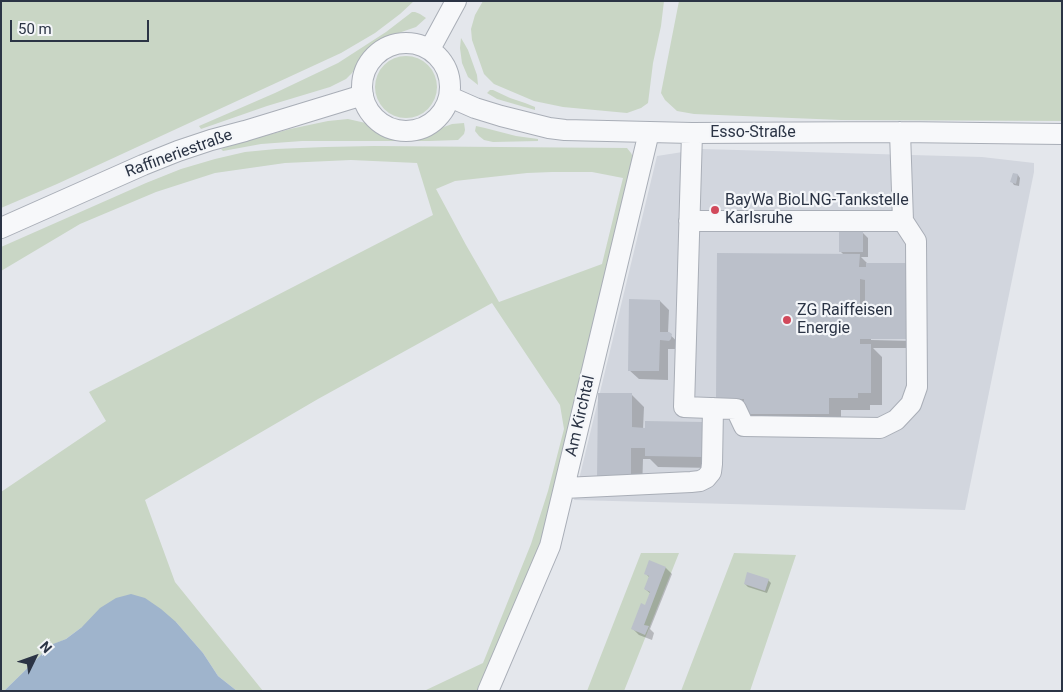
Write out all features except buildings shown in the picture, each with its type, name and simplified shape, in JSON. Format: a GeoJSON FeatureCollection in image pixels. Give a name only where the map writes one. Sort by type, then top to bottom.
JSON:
{"type":"FeatureCollection","features":[{"type":"Feature","properties":{"kind":"street"},"geometry":{"type":"LineString","coordinates":[[430,49],[456,1]]}},
{"type":"Feature","properties":{"kind":"street"},"geometry":{"type":"LineString","coordinates":[[402,43],[416,44],[430,49],[443,62],[450,79],[450,97],[444,110],[434,122],[420,129],[406,131],[391,128],[378,120],[368,109],[363,95],[363,80],[367,66],[376,55],[388,46],[402,43]]}},
{"type":"Feature","properties":{"kind":"street","name":"Raffineriestraße"},"geometry":{"type":"LineString","coordinates":[[1,228],[178,151],[363,95]]}},
{"type":"Feature","properties":{"kind":"street","name":"Esso-Straße"},"geometry":{"type":"LineString","coordinates":[[450,97],[484,110],[549,128],[565,130],[692,133],[900,132],[1062,134]]}},
{"type":"Feature","properties":{"kind":"street","name":"Am Kirchtal"},"geometry":{"type":"LineString","coordinates":[[488,691],[550,546],[649,132]]}},
{"type":"Feature","properties":{"kind":"street"},"geometry":{"type":"LineString","coordinates":[[692,133],[684,407],[736,409],[744,426],[880,428],[896,420],[911,404],[916,386],[916,241],[903,221],[900,132]]}},
{"type":"Feature","properties":{"kind":"street"},"geometry":{"type":"LineString","coordinates":[[689,221],[903,221]]}},
{"type":"Feature","properties":{"kind":"street"},"geometry":{"type":"LineString","coordinates":[[564,488],[692,482],[706,478],[711,472],[712,464],[713,408]]}},
{"type":"Feature","properties":{"kind":"shaded area"},"geometry":{"type":"Polygon","coordinates":[[[702,149],[982,157],[1034,163],[1034,172],[965,510],[574,500],[657,156],[702,149]]]}},
{"type":"Feature","properties":{"kind":"green space"},"geometry":{"type":"Polygon","coordinates":[[[1,1],[414,1],[375,33],[341,53],[1,208],[1,1]]]}},
{"type":"Feature","properties":{"kind":"green space"},"geometry":{"type":"Polygon","coordinates":[[[483,1],[664,1],[648,103],[641,108],[627,113],[563,107],[534,101],[494,84],[484,74],[472,40],[471,29],[475,15],[483,1]]]}},
{"type":"Feature","properties":{"kind":"green space"},"geometry":{"type":"Polygon","coordinates":[[[679,1],[1062,1],[1062,121],[841,120],[694,114],[677,111],[665,100],[661,93],[679,1]]]}},
{"type":"Feature","properties":{"kind":"green space"},"geometry":{"type":"Polygon","coordinates":[[[412,12],[426,18],[416,27],[375,43],[346,79],[330,87],[201,129],[199,126],[338,63],[386,32],[412,12]]]}},
{"type":"Feature","properties":{"kind":"green space"},"geometry":{"type":"Polygon","coordinates":[[[461,38],[468,50],[477,75],[478,85],[468,77],[462,63],[461,38]]]}},
{"type":"Feature","properties":{"kind":"green space"},"geometry":{"type":"Polygon","coordinates":[[[400,56],[412,56],[428,65],[435,75],[437,87],[435,99],[428,109],[412,118],[400,118],[389,113],[380,104],[375,93],[375,81],[380,70],[389,61],[400,56]]]}},
{"type":"Feature","properties":{"kind":"green space"},"geometry":{"type":"Polygon","coordinates":[[[490,90],[535,107],[535,110],[497,99],[487,93],[490,90]]]}},
{"type":"Feature","properties":{"kind":"green space"},"geometry":{"type":"Polygon","coordinates":[[[348,119],[370,124],[386,134],[399,139],[413,139],[429,135],[452,124],[464,123],[465,130],[458,140],[302,141],[261,144],[223,151],[221,149],[290,129],[348,119]]]}},
{"type":"Feature","properties":{"kind":"green space"},"geometry":{"type":"Polygon","coordinates":[[[476,126],[516,136],[538,139],[538,141],[493,142],[484,140],[475,131],[476,126]]]}},
{"type":"Feature","properties":{"kind":"green space"},"geometry":{"type":"Polygon","coordinates":[[[325,147],[627,148],[634,159],[540,548],[481,691],[424,691],[483,663],[531,544],[548,491],[564,429],[560,405],[492,303],[318,399],[145,500],[175,582],[263,691],[237,691],[218,676],[203,653],[176,622],[82,627],[45,651],[4,691],[1,691],[1,492],[106,421],[89,392],[433,215],[417,163],[351,160],[285,163],[215,173],[156,192],[80,224],[1,271],[1,247],[181,169],[245,152],[325,147]],[[592,172],[527,173],[455,181],[436,189],[499,302],[602,264],[623,178],[592,172]]]}},
{"type":"Feature","properties":{"kind":"green space"},"geometry":{"type":"Polygon","coordinates":[[[641,553],[679,553],[624,691],[587,691],[641,553]]]}},
{"type":"Feature","properties":{"kind":"green space"},"geometry":{"type":"Polygon","coordinates":[[[734,553],[796,555],[750,691],[681,691],[734,553]]]}},
{"type":"Feature","properties":{"kind":"water"},"geometry":{"type":"Polygon","coordinates":[[[131,594],[145,598],[176,622],[203,653],[218,676],[237,691],[4,691],[53,644],[66,639],[82,627],[100,608],[116,598],[131,594]]]}},
{"type":"Feature","properties":{"kind":"place","name":"BayWa BioLNG-Tankstelle Karlsruhe"},"geometry":{"type":"Point","coordinates":[715,210]}},
{"type":"Feature","properties":{"kind":"place","name":"ZG Raiffeisen Energie"},"geometry":{"type":"Point","coordinates":[787,320]}}]}
